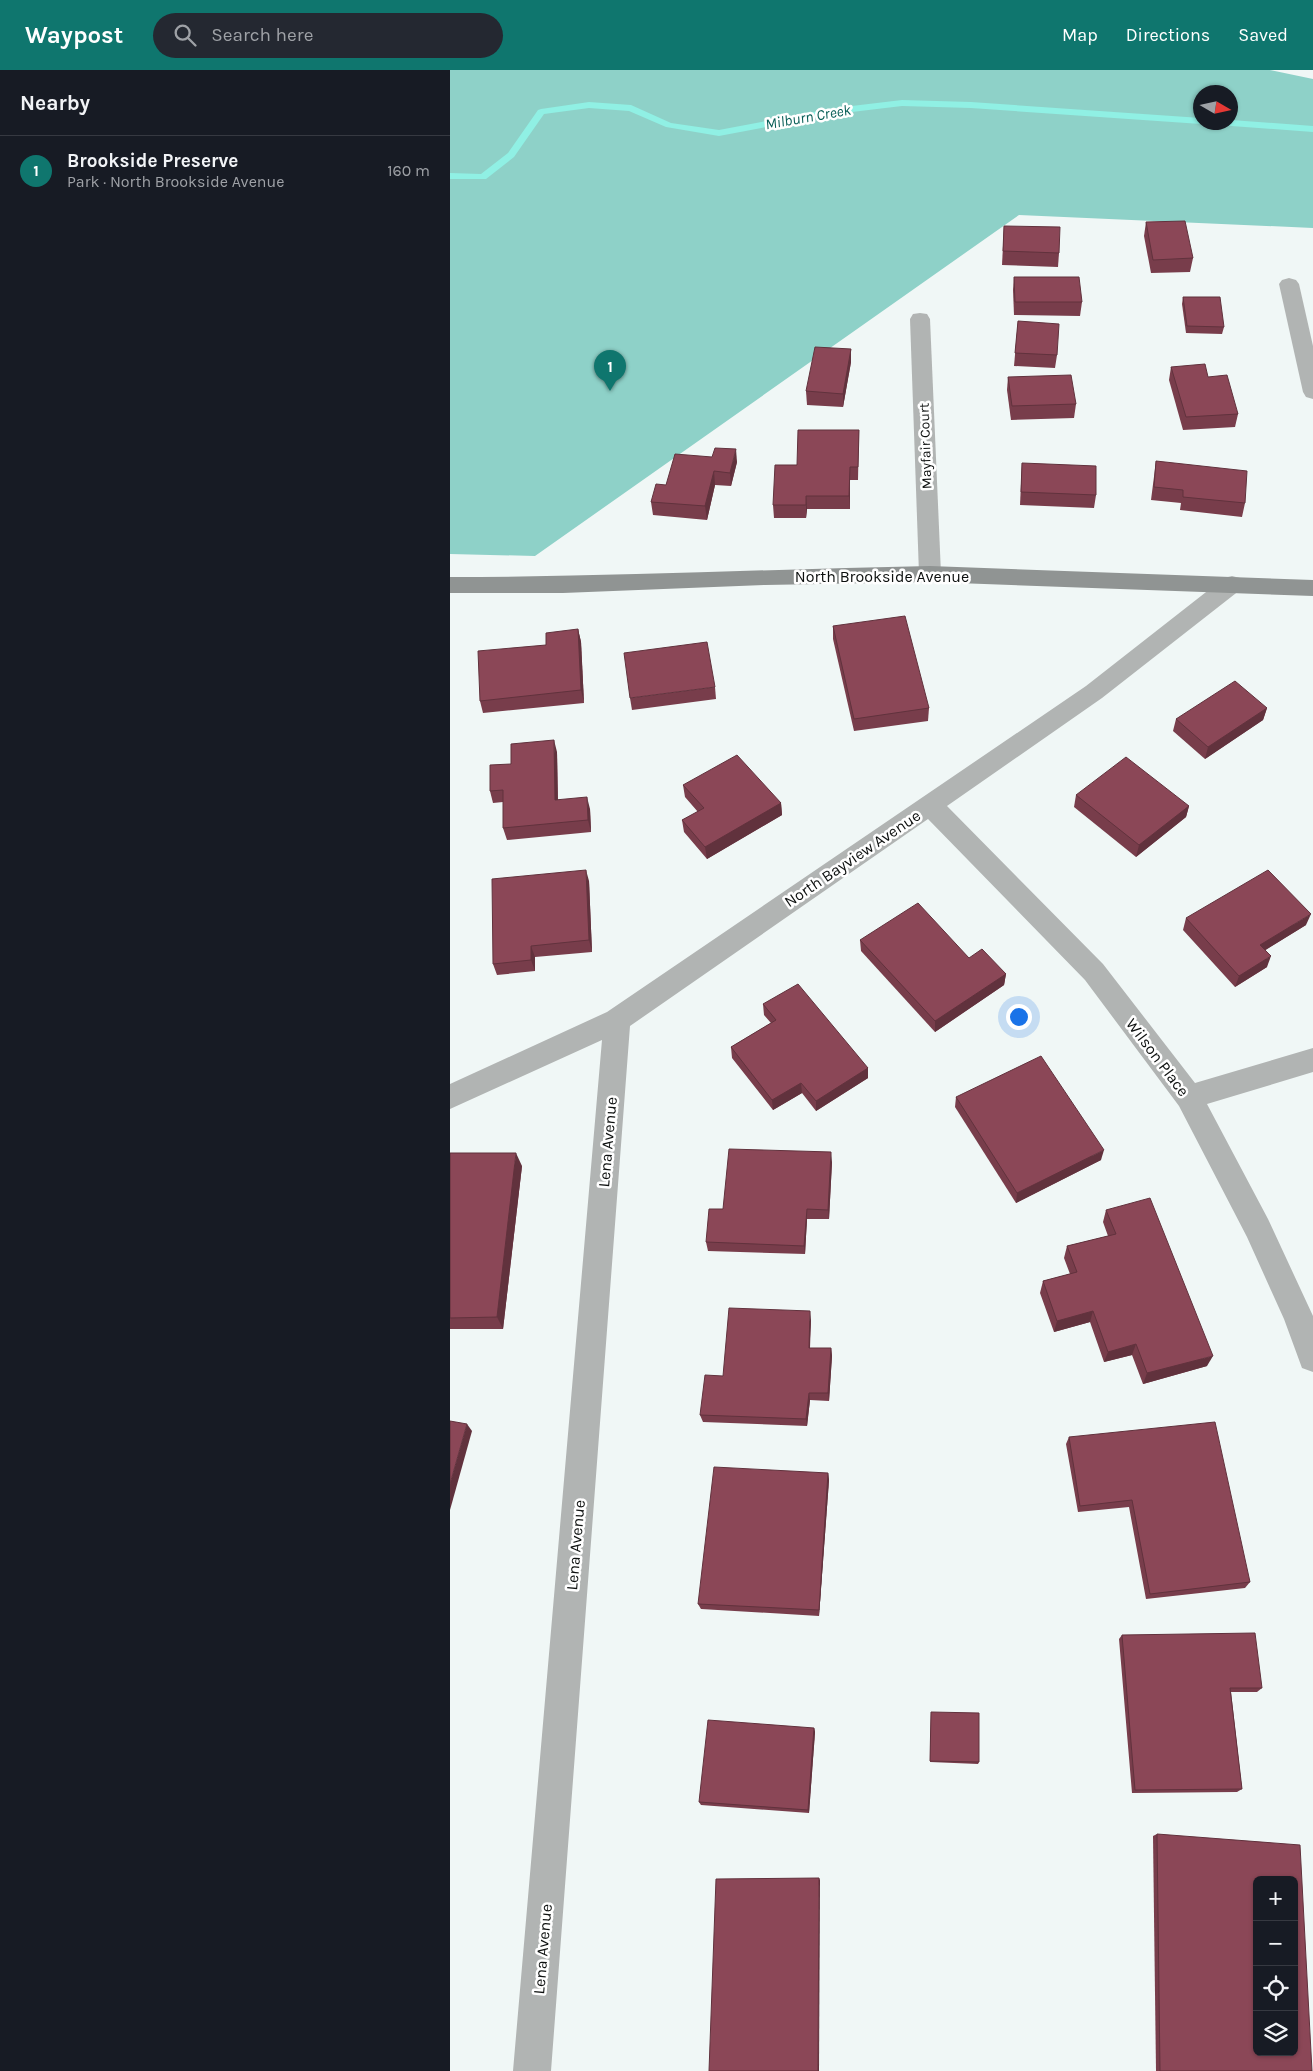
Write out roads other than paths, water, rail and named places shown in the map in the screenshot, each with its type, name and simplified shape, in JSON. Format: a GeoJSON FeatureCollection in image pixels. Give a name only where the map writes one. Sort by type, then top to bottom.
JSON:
{"type":"FeatureCollection","features":[{"type":"Feature","properties":{"kind":"main road","name":"North Brookside Avenue"},"geometry":{"type":"LineString","coordinates":[[450,585],[562,585],[765,577],[930,574],[1313,588]]}},
{"type":"Feature","properties":{"kind":"street"},"geometry":{"type":"LineString","coordinates":[[1289,284],[1313,392]]}},
{"type":"Feature","properties":{"kind":"street","name":"Mayfair Court"},"geometry":{"type":"LineString","coordinates":[[920,319],[930,574]]}},
{"type":"Feature","properties":{"kind":"street","name":"North Bayview Avenue"},"geometry":{"type":"LineString","coordinates":[[450,1097],[617,1020],[1094,692],[1232,584]]}},
{"type":"Feature","properties":{"kind":"street","name":"Wilson Place"},"geometry":{"type":"LineString","coordinates":[[930,805],[1094,972],[1189,1097],[1258,1228],[1299,1318],[1313,1358]]}},
{"type":"Feature","properties":{"kind":"street","name":"Lena Avenue"},"geometry":{"type":"LineString","coordinates":[[532,2071],[617,1020]]}},
{"type":"Feature","properties":{"kind":"street"},"geometry":{"type":"LineString","coordinates":[[1189,1097],[1313,1060]]}},
{"type":"Feature","properties":{"kind":"waterway","name":"Milburn Creek"},"geometry":{"type":"LineString","coordinates":[[450,176],[483,177],[511,155],[541,112],[589,105],[631,108],[669,125],[719,133],[835,111],[902,103],[971,105],[1193,120]]}},
{"type":"Feature","properties":{"kind":"waterway","name":"Milburn Creek"},"geometry":{"type":"LineString","coordinates":[[1238,123],[1313,129]]}},
{"type":"Feature","properties":{"kind":"place","name":"Brookside Preserve"},"geometry":{"type":"Point","coordinates":[610,391]}}]}
